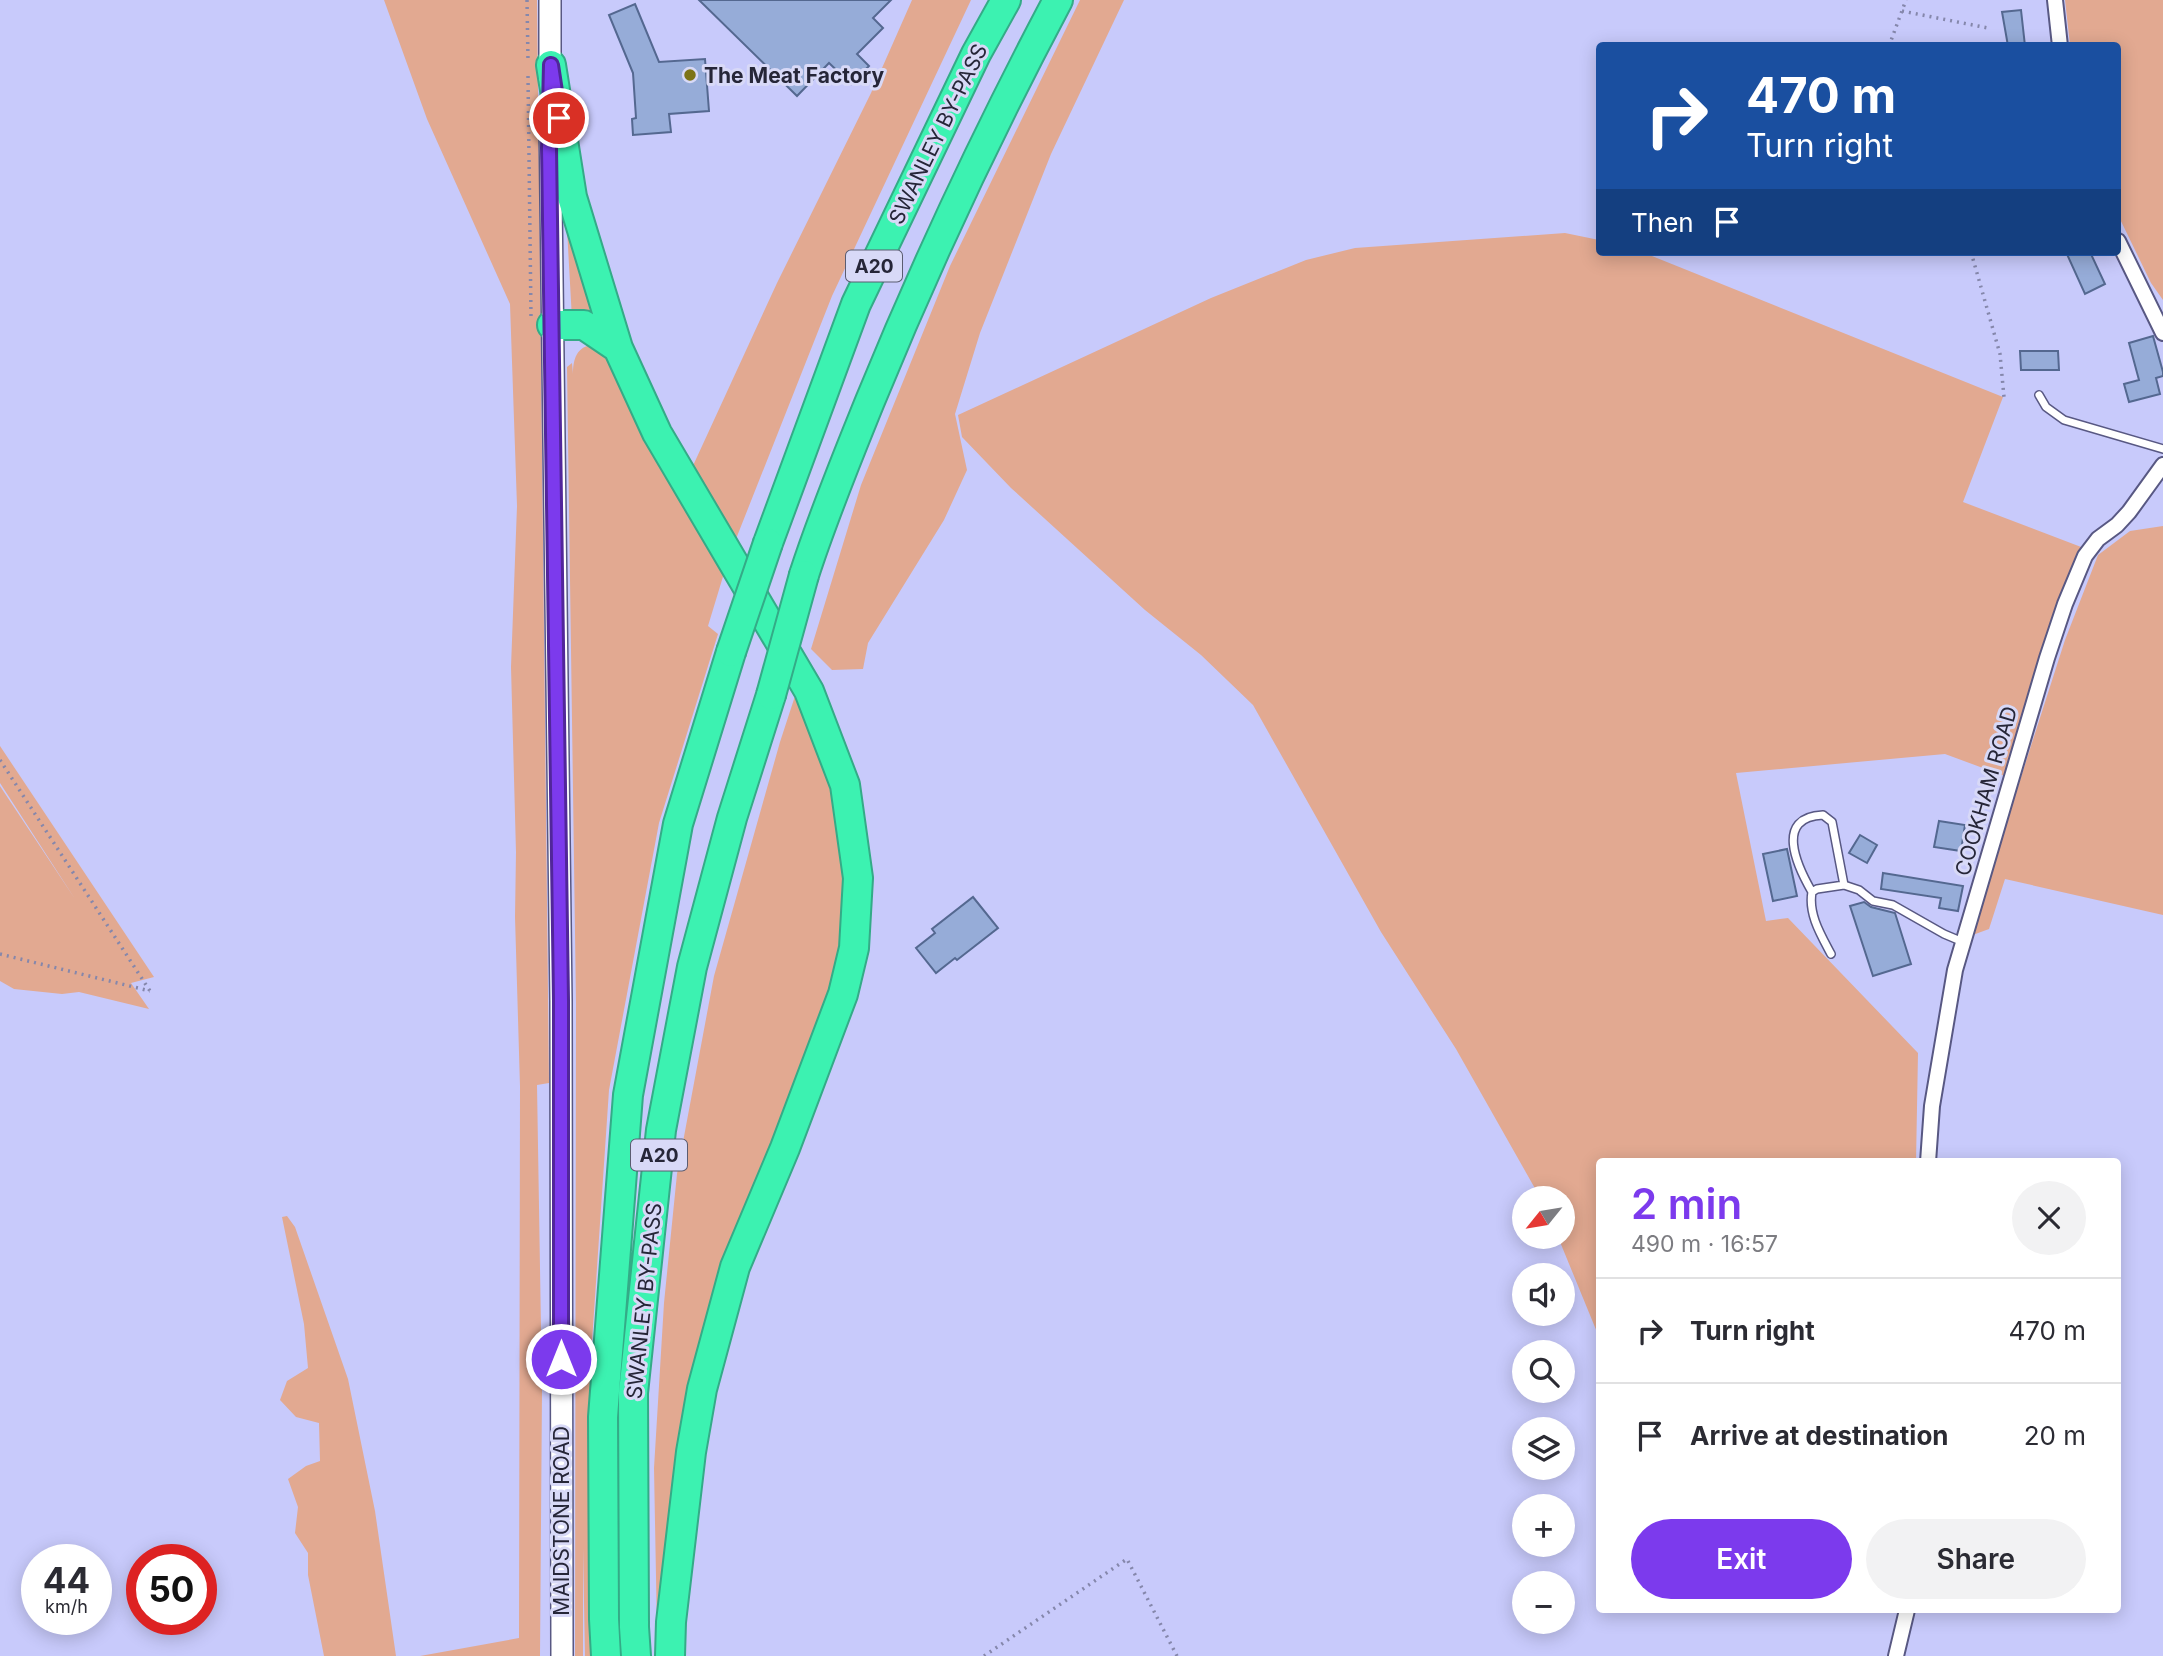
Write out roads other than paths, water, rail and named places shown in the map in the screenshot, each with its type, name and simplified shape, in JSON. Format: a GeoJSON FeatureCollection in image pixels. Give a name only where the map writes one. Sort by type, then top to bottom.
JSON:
{"type":"FeatureCollection","features":[{"type":"Feature","properties":{"kind":"highway","name":"SWANLEY BY-PASS"},"geometry":{"type":"LineString","coordinates":[[606,1656],[603,1417],[628,1095],[678,824],[768,543],[856,304],[976,54],[1006,0]]}},
{"type":"Feature","properties":{"kind":"highway","name":"SWANLEY BY-PASS"},"geometry":{"type":"LineString","coordinates":[[636,1656],[633,1393],[661,1130],[692,967],[732,818],[821,521],[909,305],[1019,75],[1058,0]]}},
{"type":"Feature","properties":{"kind":"highway"},"geometry":{"type":"LineString","coordinates":[[551,65],[572,197],[618,348],[657,433],[809,691],[845,785],[858,878],[854,948],[843,994],[785,1148],[735,1267],[702,1389],[682,1530],[671,1622],[670,1656]]}},
{"type":"Feature","properties":{"kind":"highway"},"geometry":{"type":"LineString","coordinates":[[552,325],[584,325],[618,348]]}},
{"type":"Feature","properties":{"kind":"main road","name":"MAIDSTONE ROAD"},"geometry":{"type":"LineString","coordinates":[[550,0],[561,1001],[562,1656]]}},
{"type":"Feature","properties":{"kind":"street"},"geometry":{"type":"LineString","coordinates":[[2055,0],[2060,42]]}},
{"type":"Feature","properties":{"kind":"street"},"geometry":{"type":"LineString","coordinates":[[2121,247],[2163,333]]}},
{"type":"Feature","properties":{"kind":"street","name":"COOKHAM ROAD"},"geometry":{"type":"LineString","coordinates":[[1928,1158],[1932,1106],[1955,970],[2065,604],[2085,556],[2098,539],[2129,512],[2163,465]]}},
{"type":"Feature","properties":{"kind":"street"},"geometry":{"type":"LineString","coordinates":[[1896,1656],[1906,1613]]}},
{"type":"Feature","properties":{"kind":"lane"},"geometry":{"type":"LineString","coordinates":[[2039,395],[2051,412],[2064,420],[2163,449]]}},
{"type":"Feature","properties":{"kind":"lane"},"geometry":{"type":"LineString","coordinates":[[1831,954],[1819,932],[1811,906],[1812,892],[1797,861],[1793,834],[1801,821],[1823,814],[1832,822],[1843,886]]}},
{"type":"Feature","properties":{"kind":"lane"},"geometry":{"type":"LineString","coordinates":[[1812,892],[1816,889],[1843,886],[1859,890],[1873,901],[1893,905],[1963,942]]}},
{"type":"Feature","properties":{"kind":"place","name":"The Meat Factory"},"geometry":{"type":"Point","coordinates":[690,75]}}]}
